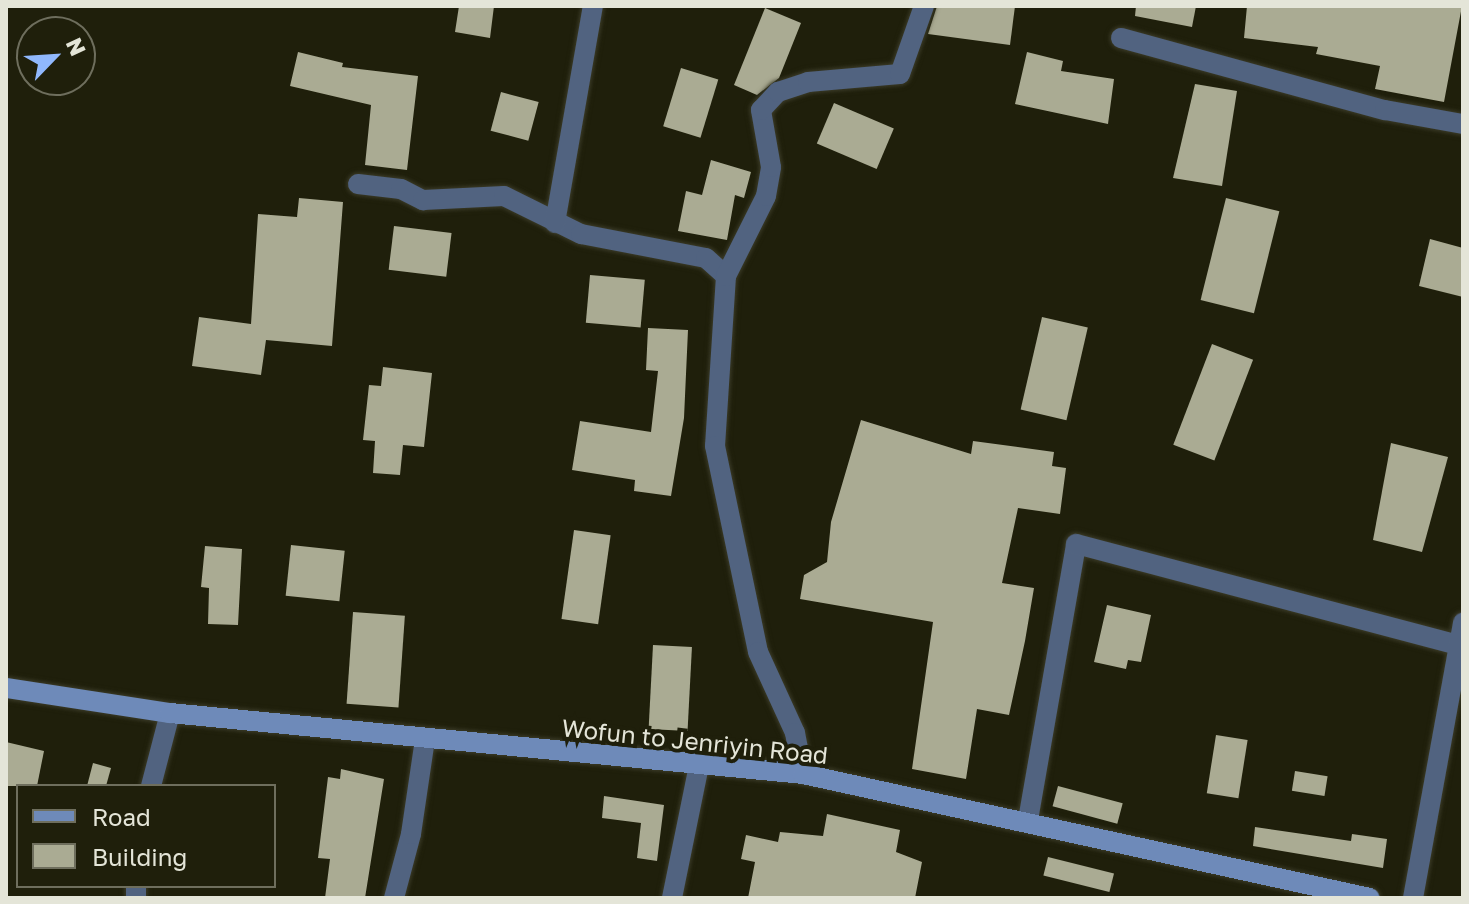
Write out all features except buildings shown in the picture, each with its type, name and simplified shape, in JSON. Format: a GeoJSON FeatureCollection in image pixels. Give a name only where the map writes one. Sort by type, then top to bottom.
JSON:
{"type":"FeatureCollection","features":[{"type":"Feature","properties":{"kind":"street"},"geometry":{"type":"LineString","coordinates":[[555,223],[593,6]]}},
{"type":"Feature","properties":{"kind":"street"},"geometry":{"type":"LineString","coordinates":[[803,774],[795,733],[758,652],[715,446],[726,276],[766,196],[771,167],[761,110],[778,92],[808,82],[900,74],[924,6]]}},
{"type":"Feature","properties":{"kind":"street"},"geometry":{"type":"LineString","coordinates":[[1121,38],[1385,110],[1463,124]]}},
{"type":"Feature","properties":{"kind":"street"},"geometry":{"type":"LineString","coordinates":[[358,184],[401,189],[423,200],[504,196],[581,234],[706,258],[726,276]]}},
{"type":"Feature","properties":{"kind":"street"},"geometry":{"type":"LineString","coordinates":[[1028,820],[1076,544],[1459,645]]}},
{"type":"Feature","properties":{"kind":"street"},"geometry":{"type":"LineString","coordinates":[[1413,898],[1463,623]]}},
{"type":"Feature","properties":{"kind":"street","name":"Wofun to Jenriyin Road"},"geometry":{"type":"LineString","coordinates":[[6,688],[170,713],[803,774],[1028,820],[1370,898]]}},
{"type":"Feature","properties":{"kind":"street"},"geometry":{"type":"LineString","coordinates":[[152,784],[170,713]]}},
{"type":"Feature","properties":{"kind":"street"},"geometry":{"type":"LineString","coordinates":[[394,898],[411,834],[425,739]]}},
{"type":"Feature","properties":{"kind":"street"},"geometry":{"type":"LineString","coordinates":[[672,898],[699,765]]}}]}
